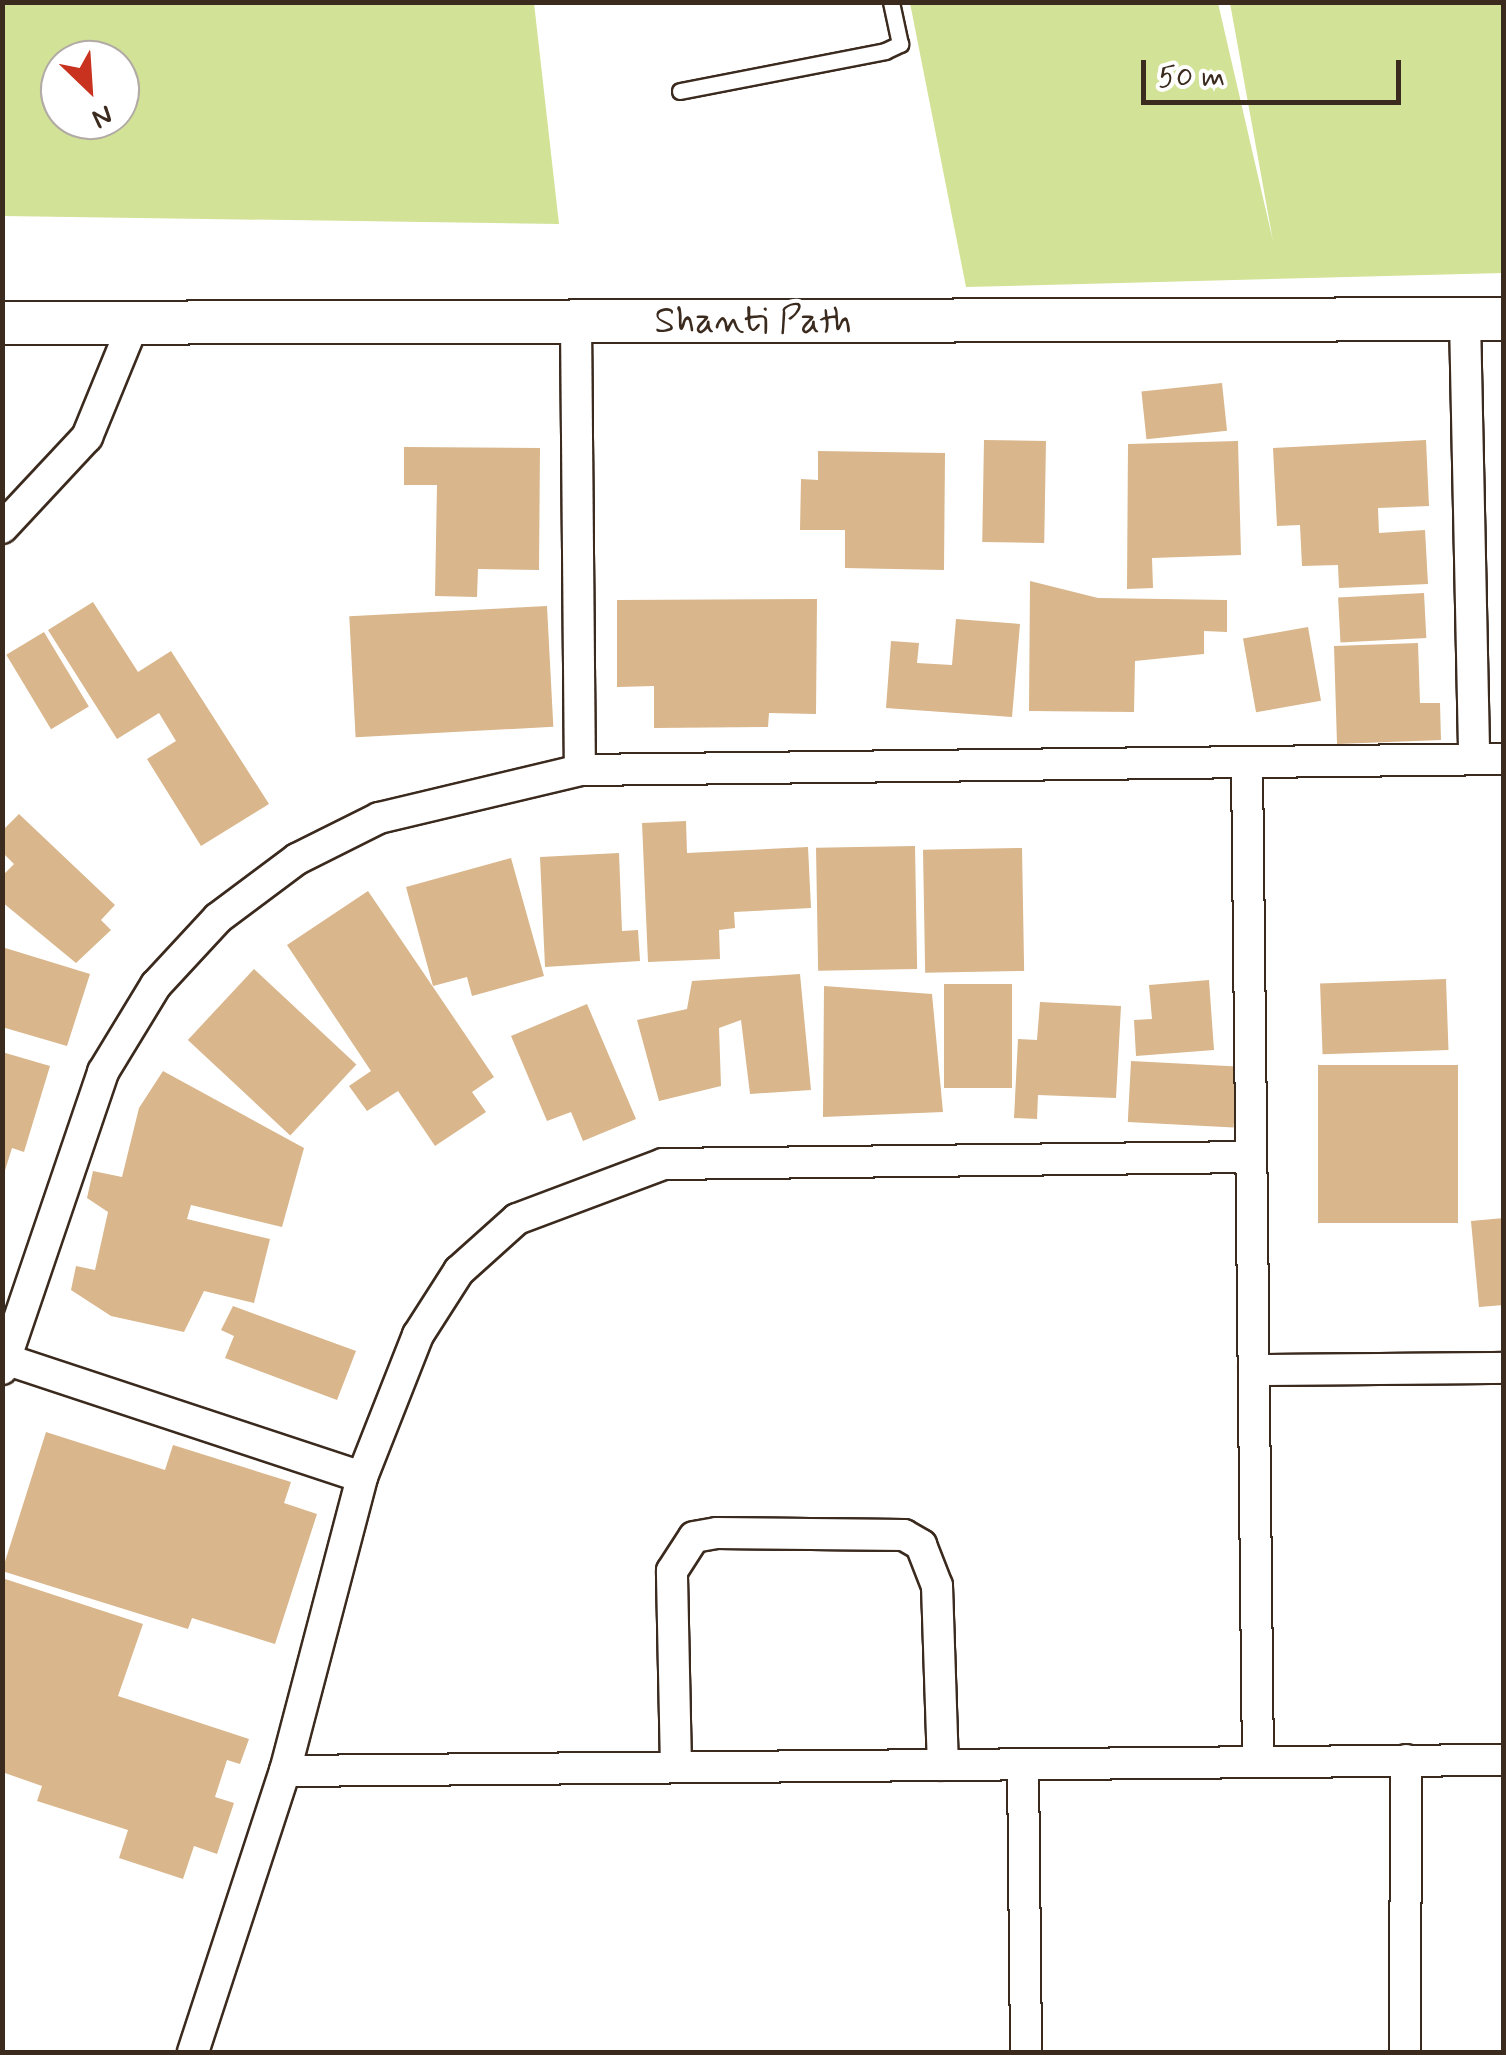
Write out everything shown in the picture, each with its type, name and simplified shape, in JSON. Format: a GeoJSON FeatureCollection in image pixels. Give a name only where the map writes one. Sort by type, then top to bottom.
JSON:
{"type":"FeatureCollection","features":[{"type":"Feature","properties":{"kind":"main road","name":"Shanti Path"},"geometry":{"type":"LineString","coordinates":[[2,323],[1484,319]]}},
{"type":"Feature","properties":{"kind":"street"},"geometry":{"type":"LineString","coordinates":[[362,1477],[4,1362],[103,1072],[156,985],[218,918],[297,859],[379,818],[580,770],[1489,759],[1484,319]]}},
{"type":"Feature","properties":{"kind":"street"},"geometry":{"type":"LineString","coordinates":[[576,322],[580,770]]}},
{"type":"Feature","properties":{"kind":"street"},"geometry":{"type":"LineString","coordinates":[[2,528],[87,436],[133,325]]}},
{"type":"Feature","properties":{"kind":"street"},"geometry":{"type":"LineString","coordinates":[[1247,762],[1258,1762]]}},
{"type":"Feature","properties":{"kind":"street"},"geometry":{"type":"LineString","coordinates":[[193,2052],[285,1771],[362,1477],[418,1335],[459,1271],[517,1220],[588,1186],[662,1164],[1252,1156]]}},
{"type":"Feature","properties":{"kind":"street"},"geometry":{"type":"LineString","coordinates":[[1254,1370],[1504,1368]]}},
{"type":"Feature","properties":{"kind":"street"},"geometry":{"type":"LineString","coordinates":[[676,1768],[672,1571],[694,1537],[717,1533],[904,1535],[921,1544],[937,1586],[943,1764]]}},
{"type":"Feature","properties":{"kind":"street"},"geometry":{"type":"LineString","coordinates":[[1404,2052],[1406,1760]]}},
{"type":"Feature","properties":{"kind":"street"},"geometry":{"type":"LineString","coordinates":[[285,1771],[1504,1760]]}},
{"type":"Feature","properties":{"kind":"street"},"geometry":{"type":"LineString","coordinates":[[1023,1764],[1026,2052]]}},
{"type":"Feature","properties":{"kind":"lane"},"geometry":{"type":"LineString","coordinates":[[680,90],[885,51],[900,44],[891,2]]}},
{"type":"Feature","properties":{"kind":"green space"},"geometry":{"type":"Polygon","coordinates":[[[3,2],[534,3],[559,224],[3,216],[3,2]]]}},
{"type":"Feature","properties":{"kind":"green space"},"geometry":{"type":"Polygon","coordinates":[[[910,3],[1218,3],[1273,241],[1230,3],[1503,3],[1503,273],[966,287],[910,3]]]}},
{"type":"Feature","properties":{"kind":"building"},"geometry":{"type":"Polygon","coordinates":[[[1222,383],[1227,431],[1146,439],[1141,391],[1222,383]]]}},
{"type":"Feature","properties":{"kind":"building"},"geometry":{"type":"Polygon","coordinates":[[[984,440],[1046,441],[1044,543],[982,542],[984,440]]]}},
{"type":"Feature","properties":{"kind":"building"},"geometry":{"type":"Polygon","coordinates":[[[1426,440],[1429,506],[1378,508],[1379,533],[1425,530],[1428,584],[1339,588],[1338,565],[1302,566],[1300,525],[1277,526],[1273,448],[1426,440]]]}},
{"type":"Feature","properties":{"kind":"building"},"geometry":{"type":"Polygon","coordinates":[[[1238,441],[1241,555],[1152,558],[1153,588],[1127,589],[1128,444],[1238,441]]]}},
{"type":"Feature","properties":{"kind":"building"},"geometry":{"type":"Polygon","coordinates":[[[404,447],[540,448],[539,570],[478,569],[477,597],[435,596],[437,485],[404,485],[404,447]]]}},
{"type":"Feature","properties":{"kind":"building"},"geometry":{"type":"Polygon","coordinates":[[[818,451],[945,453],[944,570],[845,568],[845,530],[800,530],[801,479],[818,480],[818,451]]]}},
{"type":"Feature","properties":{"kind":"building"},"geometry":{"type":"Polygon","coordinates":[[[1030,581],[1098,598],[1227,600],[1227,632],[1204,631],[1204,654],[1135,661],[1134,712],[1029,711],[1030,581]]]}},
{"type":"Feature","properties":{"kind":"building"},"geometry":{"type":"Polygon","coordinates":[[[1424,593],[1426,638],[1340,642],[1338,598],[1424,593]]]}},
{"type":"Feature","properties":{"kind":"building"},"geometry":{"type":"Polygon","coordinates":[[[817,599],[816,714],[769,713],[768,727],[654,728],[654,686],[617,687],[617,600],[817,599]]]}},
{"type":"Feature","properties":{"kind":"building"},"geometry":{"type":"Polygon","coordinates":[[[93,602],[138,672],[171,651],[269,804],[201,846],[147,759],[176,741],[159,713],[117,739],[48,630],[93,602]]]}},
{"type":"Feature","properties":{"kind":"building"},"geometry":{"type":"Polygon","coordinates":[[[547,606],[553,727],[356,737],[349,616],[547,606]]]}},
{"type":"Feature","properties":{"kind":"building"},"geometry":{"type":"Polygon","coordinates":[[[956,619],[1020,624],[1012,717],[886,708],[891,641],[919,643],[917,663],[952,665],[956,619]]]}},
{"type":"Feature","properties":{"kind":"building"},"geometry":{"type":"Polygon","coordinates":[[[1308,627],[1321,701],[1256,712],[1243,638],[1308,627]]]}},
{"type":"Feature","properties":{"kind":"building"},"geometry":{"type":"Polygon","coordinates":[[[44,632],[89,707],[51,729],[6,655],[44,632]]]}},
{"type":"Feature","properties":{"kind":"building"},"geometry":{"type":"Polygon","coordinates":[[[1418,643],[1420,703],[1440,703],[1441,740],[1337,744],[1334,646],[1418,643]]]}},
{"type":"Feature","properties":{"kind":"building"},"geometry":{"type":"Polygon","coordinates":[[[19,814],[115,905],[101,920],[111,930],[76,963],[2,902],[2,876],[14,864],[2,852],[2,831],[19,814]]]}},
{"type":"Feature","properties":{"kind":"building"},"geometry":{"type":"Polygon","coordinates":[[[686,821],[687,853],[808,847],[811,908],[734,912],[735,928],[719,930],[720,959],[648,962],[642,823],[686,821]]]}},
{"type":"Feature","properties":{"kind":"building"},"geometry":{"type":"Polygon","coordinates":[[[915,846],[917,969],[818,971],[816,848],[915,846]]]}},
{"type":"Feature","properties":{"kind":"building"},"geometry":{"type":"Polygon","coordinates":[[[1022,848],[1024,971],[925,973],[923,850],[1022,848]]]}},
{"type":"Feature","properties":{"kind":"building"},"geometry":{"type":"Polygon","coordinates":[[[619,853],[622,931],[638,930],[640,961],[545,967],[540,857],[619,853]]]}},
{"type":"Feature","properties":{"kind":"building"},"geometry":{"type":"Polygon","coordinates":[[[511,858],[544,976],[472,996],[467,977],[433,986],[406,887],[511,858]]]}},
{"type":"Feature","properties":{"kind":"building"},"geometry":{"type":"Polygon","coordinates":[[[368,891],[494,1077],[472,1092],[486,1112],[435,1146],[398,1091],[367,1111],[349,1086],[371,1071],[287,945],[368,891]]]}},
{"type":"Feature","properties":{"kind":"building"},"geometry":{"type":"Polygon","coordinates":[[[2,947],[90,974],[67,1046],[2,1027],[2,947]]]}},
{"type":"Feature","properties":{"kind":"building"},"geometry":{"type":"Polygon","coordinates":[[[254,969],[356,1064],[290,1135],[188,1040],[254,969]]]}},
{"type":"Feature","properties":{"kind":"building"},"geometry":{"type":"Polygon","coordinates":[[[800,974],[811,1090],[750,1094],[741,1020],[719,1028],[721,1086],[659,1101],[637,1020],[687,1009],[692,981],[800,974]]]}},
{"type":"Feature","properties":{"kind":"building"},"geometry":{"type":"Polygon","coordinates":[[[1446,979],[1448,1050],[1323,1054],[1320,983],[1446,979]]]}},
{"type":"Feature","properties":{"kind":"building"},"geometry":{"type":"Polygon","coordinates":[[[1209,980],[1214,1050],[1136,1056],[1134,1020],[1152,1019],[1149,985],[1209,980]]]}},
{"type":"Feature","properties":{"kind":"building"},"geometry":{"type":"Polygon","coordinates":[[[944,984],[1012,984],[1012,1088],[944,1088],[944,984]]]}},
{"type":"Feature","properties":{"kind":"building"},"geometry":{"type":"Polygon","coordinates":[[[824,986],[932,994],[943,1112],[823,1117],[824,986]]]}},
{"type":"Feature","properties":{"kind":"building"},"geometry":{"type":"Polygon","coordinates":[[[1040,1002],[1121,1006],[1116,1098],[1038,1095],[1037,1119],[1014,1118],[1018,1039],[1037,1040],[1040,1002]]]}},
{"type":"Feature","properties":{"kind":"building"},"geometry":{"type":"Polygon","coordinates":[[[587,1004],[636,1119],[583,1141],[571,1112],[547,1121],[511,1036],[587,1004]]]}},
{"type":"Feature","properties":{"kind":"building"},"geometry":{"type":"Polygon","coordinates":[[[2,1052],[50,1066],[24,1152],[12,1148],[3,1177],[2,1052]]]}},
{"type":"Feature","properties":{"kind":"building"},"geometry":{"type":"Polygon","coordinates":[[[1131,1061],[1237,1067],[1234,1127],[1128,1122],[1131,1061]]]}},
{"type":"Feature","properties":{"kind":"building"},"geometry":{"type":"Polygon","coordinates":[[[1318,1065],[1458,1065],[1458,1223],[1318,1223],[1318,1065]]]}},
{"type":"Feature","properties":{"kind":"building"},"geometry":{"type":"Polygon","coordinates":[[[163,1071],[304,1148],[282,1227],[191,1205],[187,1219],[270,1239],[254,1303],[204,1291],[184,1332],[111,1316],[71,1290],[76,1266],[95,1270],[108,1212],[87,1198],[93,1171],[122,1177],[139,1108],[163,1071]]]}},
{"type":"Feature","properties":{"kind":"building"},"geometry":{"type":"Polygon","coordinates":[[[1504,1218],[1504,1305],[1479,1307],[1471,1221],[1504,1218]]]}},
{"type":"Feature","properties":{"kind":"building"},"geometry":{"type":"Polygon","coordinates":[[[233,1306],[356,1351],[337,1400],[225,1358],[234,1336],[221,1330],[233,1306]]]}},
{"type":"Feature","properties":{"kind":"building"},"geometry":{"type":"Polygon","coordinates":[[[46,1432],[165,1470],[173,1445],[291,1482],[284,1503],[317,1514],[275,1644],[192,1618],[188,1629],[2,1571],[46,1432]]]}},
{"type":"Feature","properties":{"kind":"building"},"geometry":{"type":"Polygon","coordinates":[[[2,1578],[143,1624],[118,1696],[249,1739],[240,1764],[227,1760],[215,1797],[234,1803],[217,1854],[194,1846],[183,1879],[119,1858],[128,1830],[37,1801],[42,1786],[2,1772],[2,1578]]]}}]}
